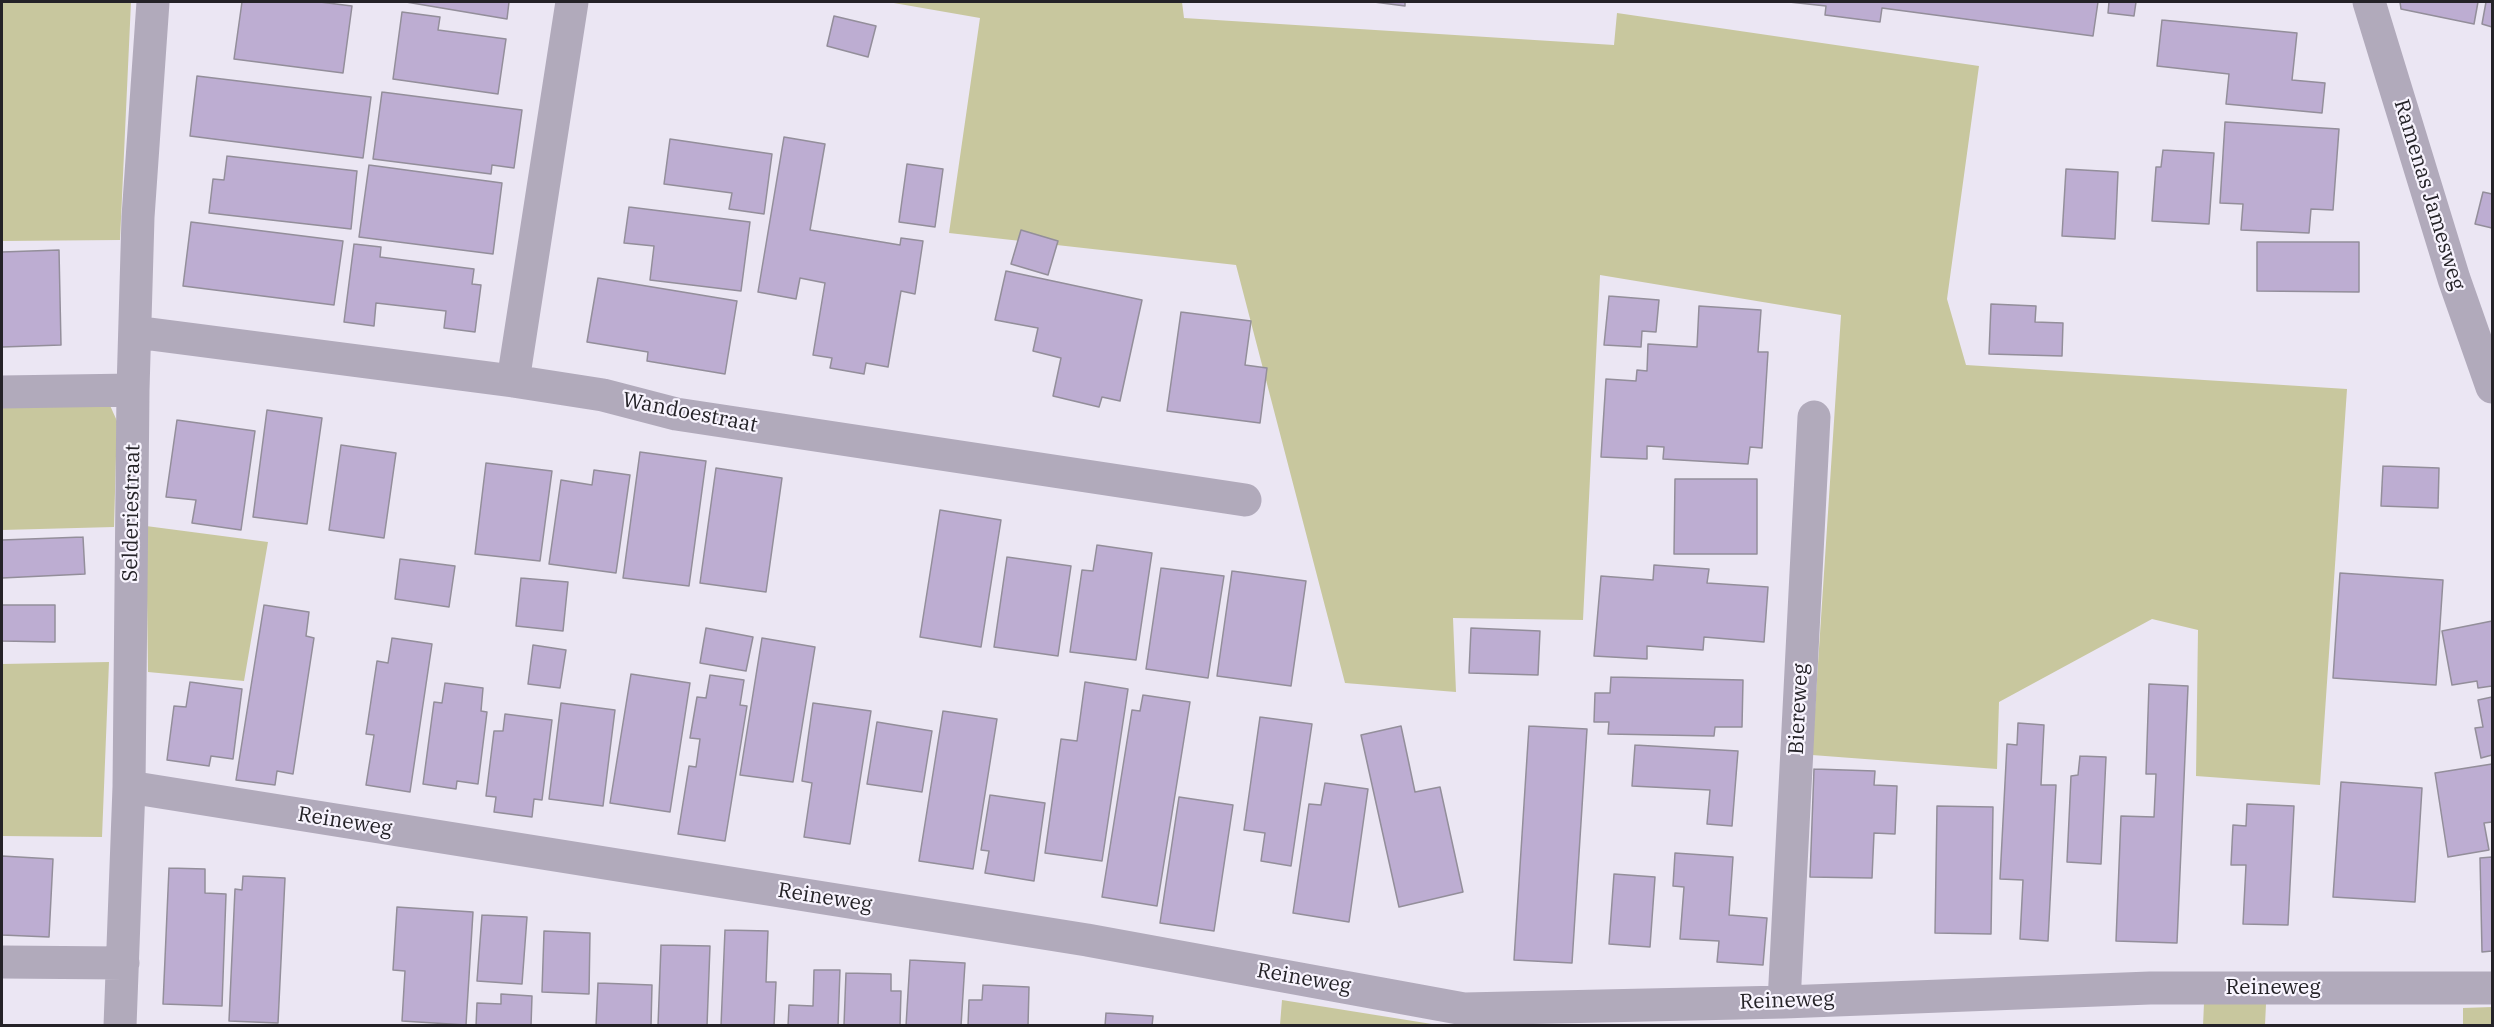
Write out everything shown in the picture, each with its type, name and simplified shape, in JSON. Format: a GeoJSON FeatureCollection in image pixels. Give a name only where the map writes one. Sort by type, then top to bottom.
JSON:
{"type":"FeatureCollection","features":[{"type":"Feature","properties":{"kind":"street","name":"Selderiestraat"},"geometry":{"type":"LineString","coordinates":[[120,1026],[129,787],[133,390],[138,217],[153,2]]}},
{"type":"Feature","properties":{"kind":"street"},"geometry":{"type":"LineString","coordinates":[[513,381],[572,2]]}},
{"type":"Feature","properties":{"kind":"street","name":"Ramenas Jamesweg"},"geometry":{"type":"LineString","coordinates":[[2369,2],[2454,279],[2493,387]]}},
{"type":"Feature","properties":{"kind":"street","name":"Wandoestraat"},"geometry":{"type":"LineString","coordinates":[[135,332],[513,381],[603,395],[676,414],[1245,500]]}},
{"type":"Feature","properties":{"kind":"street"},"geometry":{"type":"LineString","coordinates":[[2,392],[133,390]]}},
{"type":"Feature","properties":{"kind":"street","name":"Biereweg"},"geometry":{"type":"LineString","coordinates":[[1784,1002],[1814,417]]}},
{"type":"Feature","properties":{"kind":"street","name":"Reineweg"},"geometry":{"type":"LineString","coordinates":[[129,787],[1087,940],[1465,1017],[2150,988],[2493,988]]}},
{"type":"Feature","properties":{"kind":"street"},"geometry":{"type":"LineString","coordinates":[[2,962],[123,963]]}},
{"type":"Feature","properties":{"kind":"green space"},"geometry":{"type":"Polygon","coordinates":[[[2,2],[131,2],[120,240],[2,241],[2,2]]]}},
{"type":"Feature","properties":{"kind":"green space"},"geometry":{"type":"Polygon","coordinates":[[[888,2],[1182,2],[1184,18],[1614,45],[1617,13],[1979,66],[1947,299],[1966,365],[2347,389],[2320,785],[2196,776],[2198,630],[2152,619],[1999,702],[1997,769],[1812,755],[1841,315],[1600,275],[1583,620],[1453,618],[1456,692],[1345,683],[1236,265],[949,233],[980,18],[888,2]]]}},
{"type":"Feature","properties":{"kind":"green space"},"geometry":{"type":"Polygon","coordinates":[[[108,401],[117,421],[114,527],[2,530],[2,404],[108,401]]]}},
{"type":"Feature","properties":{"kind":"green space"},"geometry":{"type":"Polygon","coordinates":[[[146,526],[268,542],[244,681],[148,672],[146,526]]]}},
{"type":"Feature","properties":{"kind":"green space"},"geometry":{"type":"Polygon","coordinates":[[[109,662],[102,837],[2,836],[2,664],[109,662]]]}},
{"type":"Feature","properties":{"kind":"green space"},"geometry":{"type":"Polygon","coordinates":[[[1282,1000],[1438,1025],[1280,1025],[1282,1000]]]}},
{"type":"Feature","properties":{"kind":"green space"},"geometry":{"type":"Polygon","coordinates":[[[2204,1003],[2266,1004],[2265,1025],[2203,1026],[2204,1003]]]}},
{"type":"Feature","properties":{"kind":"green space"},"geometry":{"type":"Polygon","coordinates":[[[2492,1007],[2492,1025],[2463,1025],[2463,1008],[2492,1007]]]}},
{"type":"Feature","properties":{"kind":"building"},"geometry":{"type":"Polygon","coordinates":[[[242,2],[320,2],[352,6],[343,73],[234,59],[242,2]]]}},
{"type":"Feature","properties":{"kind":"building"},"geometry":{"type":"Polygon","coordinates":[[[406,2],[509,2],[507,19],[406,2]]]}},
{"type":"Feature","properties":{"kind":"building"},"geometry":{"type":"Polygon","coordinates":[[[1374,2],[1405,2],[1405,6],[1374,2]]]}},
{"type":"Feature","properties":{"kind":"building"},"geometry":{"type":"Polygon","coordinates":[[[1789,2],[2098,2],[2093,36],[1882,8],[1880,22],[1825,15],[1826,6],[1789,2]]]}},
{"type":"Feature","properties":{"kind":"building"},"geometry":{"type":"Polygon","coordinates":[[[2109,2],[2136,2],[2134,16],[2108,13],[2109,2]]]}},
{"type":"Feature","properties":{"kind":"building"},"geometry":{"type":"Polygon","coordinates":[[[2400,2],[2478,2],[2474,24],[2401,9],[2400,2]]]}},
{"type":"Feature","properties":{"kind":"building"},"geometry":{"type":"Polygon","coordinates":[[[2486,2],[2492,2],[2492,27],[2482,24],[2486,2]]]}},
{"type":"Feature","properties":{"kind":"building"},"geometry":{"type":"Polygon","coordinates":[[[402,12],[440,17],[438,30],[506,39],[498,94],[393,79],[402,12]]]}},
{"type":"Feature","properties":{"kind":"building"},"geometry":{"type":"Polygon","coordinates":[[[834,16],[876,26],[868,57],[827,46],[834,16]]]}},
{"type":"Feature","properties":{"kind":"building"},"geometry":{"type":"Polygon","coordinates":[[[2162,20],[2297,33],[2292,80],[2325,83],[2322,113],[2226,104],[2229,74],[2157,66],[2162,20]]]}},
{"type":"Feature","properties":{"kind":"building"},"geometry":{"type":"Polygon","coordinates":[[[197,76],[371,97],[363,158],[190,136],[197,76]]]}},
{"type":"Feature","properties":{"kind":"building"},"geometry":{"type":"Polygon","coordinates":[[[382,92],[522,110],[514,168],[492,165],[491,174],[373,159],[382,92]]]}},
{"type":"Feature","properties":{"kind":"building"},"geometry":{"type":"Polygon","coordinates":[[[2225,122],[2339,129],[2333,210],[2311,209],[2309,233],[2241,230],[2243,204],[2220,203],[2225,122]]]}},
{"type":"Feature","properties":{"kind":"building"},"geometry":{"type":"Polygon","coordinates":[[[784,137],[825,144],[810,230],[900,245],[901,238],[923,241],[915,294],[901,291],[888,367],[866,363],[864,374],[830,368],[832,358],[813,355],[825,283],[800,278],[796,299],[758,292],[784,137]]]}},
{"type":"Feature","properties":{"kind":"building"},"geometry":{"type":"Polygon","coordinates":[[[670,139],[772,154],[764,214],[729,209],[732,193],[664,184],[670,139]]]}},
{"type":"Feature","properties":{"kind":"building"},"geometry":{"type":"Polygon","coordinates":[[[2163,150],[2214,153],[2209,224],[2152,221],[2156,167],[2161,167],[2163,150]]]}},
{"type":"Feature","properties":{"kind":"building"},"geometry":{"type":"Polygon","coordinates":[[[227,156],[357,171],[351,229],[209,213],[213,179],[224,180],[227,156]]]}},
{"type":"Feature","properties":{"kind":"building"},"geometry":{"type":"Polygon","coordinates":[[[907,164],[943,169],[935,227],[899,222],[907,164]]]}},
{"type":"Feature","properties":{"kind":"building"},"geometry":{"type":"Polygon","coordinates":[[[369,165],[502,183],[493,254],[359,237],[369,165]]]}},
{"type":"Feature","properties":{"kind":"building"},"geometry":{"type":"Polygon","coordinates":[[[2066,169],[2118,172],[2115,239],[2062,236],[2066,169]]]}},
{"type":"Feature","properties":{"kind":"building"},"geometry":{"type":"Polygon","coordinates":[[[2483,192],[2492,194],[2492,228],[2475,224],[2483,192]]]}},
{"type":"Feature","properties":{"kind":"building"},"geometry":{"type":"Polygon","coordinates":[[[629,207],[750,222],[741,291],[650,280],[654,246],[624,243],[629,207]]]}},
{"type":"Feature","properties":{"kind":"building"},"geometry":{"type":"Polygon","coordinates":[[[191,222],[343,241],[334,305],[183,286],[191,222]]]}},
{"type":"Feature","properties":{"kind":"building"},"geometry":{"type":"Polygon","coordinates":[[[1021,230],[1058,241],[1048,275],[1011,264],[1021,230]]]}},
{"type":"Feature","properties":{"kind":"building"},"geometry":{"type":"Polygon","coordinates":[[[2257,242],[2359,242],[2359,292],[2257,291],[2257,242]]]}},
{"type":"Feature","properties":{"kind":"building"},"geometry":{"type":"Polygon","coordinates":[[[354,244],[381,247],[380,257],[474,269],[472,284],[481,285],[475,332],[444,328],[446,311],[376,303],[374,326],[344,322],[354,244]]]}},
{"type":"Feature","properties":{"kind":"building"},"geometry":{"type":"Polygon","coordinates":[[[59,250],[61,345],[2,347],[2,252],[59,250]]]}},
{"type":"Feature","properties":{"kind":"building"},"geometry":{"type":"Polygon","coordinates":[[[1006,271],[1142,300],[1120,401],[1102,397],[1099,407],[1053,396],[1061,358],[1033,351],[1038,328],[995,320],[1006,271]]]}},
{"type":"Feature","properties":{"kind":"building"},"geometry":{"type":"Polygon","coordinates":[[[598,278],[737,301],[725,374],[647,361],[648,352],[587,342],[598,278]]]}},
{"type":"Feature","properties":{"kind":"building"},"geometry":{"type":"Polygon","coordinates":[[[1609,296],[1659,300],[1656,332],[1642,331],[1641,347],[1604,345],[1609,296]]]}},
{"type":"Feature","properties":{"kind":"building"},"geometry":{"type":"Polygon","coordinates":[[[1991,304],[2036,306],[2035,322],[2063,323],[2062,356],[1989,354],[1991,304]]]}},
{"type":"Feature","properties":{"kind":"building"},"geometry":{"type":"Polygon","coordinates":[[[1699,306],[1761,310],[1758,352],[1768,352],[1762,448],[1750,447],[1748,464],[1663,459],[1664,447],[1647,446],[1647,459],[1601,457],[1606,379],[1636,381],[1637,370],[1647,371],[1648,344],[1697,347],[1699,306]]]}},
{"type":"Feature","properties":{"kind":"building"},"geometry":{"type":"Polygon","coordinates":[[[1181,312],[1251,321],[1245,365],[1267,368],[1260,423],[1167,411],[1181,312]]]}},
{"type":"Feature","properties":{"kind":"building"},"geometry":{"type":"Polygon","coordinates":[[[267,410],[322,418],[307,524],[253,517],[267,410]]]}},
{"type":"Feature","properties":{"kind":"building"},"geometry":{"type":"Polygon","coordinates":[[[177,420],[255,431],[241,530],[192,523],[196,500],[166,497],[177,420]]]}},
{"type":"Feature","properties":{"kind":"building"},"geometry":{"type":"Polygon","coordinates":[[[341,445],[396,453],[384,538],[329,530],[341,445]]]}},
{"type":"Feature","properties":{"kind":"building"},"geometry":{"type":"Polygon","coordinates":[[[640,452],[706,461],[689,586],[623,578],[640,452]]]}},
{"type":"Feature","properties":{"kind":"building"},"geometry":{"type":"Polygon","coordinates":[[[486,463],[552,471],[540,561],[475,554],[486,463]]]}},
{"type":"Feature","properties":{"kind":"building"},"geometry":{"type":"Polygon","coordinates":[[[2383,466],[2439,468],[2438,508],[2381,506],[2383,466]]]}},
{"type":"Feature","properties":{"kind":"building"},"geometry":{"type":"Polygon","coordinates":[[[716,468],[782,478],[766,592],[700,583],[716,468]]]}},
{"type":"Feature","properties":{"kind":"building"},"geometry":{"type":"Polygon","coordinates":[[[594,470],[630,475],[616,573],[549,564],[561,480],[592,485],[594,470]]]}},
{"type":"Feature","properties":{"kind":"building"},"geometry":{"type":"Polygon","coordinates":[[[1675,479],[1757,479],[1757,554],[1674,554],[1675,479]]]}},
{"type":"Feature","properties":{"kind":"building"},"geometry":{"type":"Polygon","coordinates":[[[940,510],[1001,520],[981,647],[920,637],[940,510]]]}},
{"type":"Feature","properties":{"kind":"building"},"geometry":{"type":"Polygon","coordinates":[[[83,537],[85,574],[2,578],[2,540],[83,537]]]}},
{"type":"Feature","properties":{"kind":"building"},"geometry":{"type":"Polygon","coordinates":[[[1097,545],[1152,553],[1136,660],[1070,652],[1082,570],[1093,571],[1097,545]]]}},
{"type":"Feature","properties":{"kind":"building"},"geometry":{"type":"Polygon","coordinates":[[[1007,557],[1071,566],[1058,656],[994,647],[1007,557]]]}},
{"type":"Feature","properties":{"kind":"building"},"geometry":{"type":"Polygon","coordinates":[[[400,559],[455,566],[449,607],[395,599],[400,559]]]}},
{"type":"Feature","properties":{"kind":"building"},"geometry":{"type":"Polygon","coordinates":[[[1654,565],[1709,569],[1707,583],[1768,587],[1764,642],[1704,637],[1703,650],[1647,646],[1647,659],[1594,656],[1601,576],[1653,580],[1654,565]]]}},
{"type":"Feature","properties":{"kind":"building"},"geometry":{"type":"Polygon","coordinates":[[[1161,568],[1224,576],[1208,678],[1146,669],[1161,568]]]}},
{"type":"Feature","properties":{"kind":"building"},"geometry":{"type":"Polygon","coordinates":[[[1232,571],[1306,581],[1291,686],[1217,676],[1232,571]]]}},
{"type":"Feature","properties":{"kind":"building"},"geometry":{"type":"Polygon","coordinates":[[[2340,573],[2443,580],[2436,685],[2333,678],[2340,573]]]}},
{"type":"Feature","properties":{"kind":"building"},"geometry":{"type":"Polygon","coordinates":[[[521,578],[568,582],[563,631],[516,626],[521,578]]]}},
{"type":"Feature","properties":{"kind":"building"},"geometry":{"type":"Polygon","coordinates":[[[2,605],[55,605],[55,642],[2,641],[2,605]]]}},
{"type":"Feature","properties":{"kind":"building"},"geometry":{"type":"Polygon","coordinates":[[[264,605],[309,612],[306,636],[314,638],[293,774],[277,771],[275,785],[236,780],[264,605]]]}},
{"type":"Feature","properties":{"kind":"building"},"geometry":{"type":"Polygon","coordinates":[[[2492,621],[2492,686],[2478,688],[2477,681],[2452,685],[2442,631],[2492,621]]]}},
{"type":"Feature","properties":{"kind":"building"},"geometry":{"type":"Polygon","coordinates":[[[706,628],[753,637],[746,671],[700,663],[706,628]]]}},
{"type":"Feature","properties":{"kind":"building"},"geometry":{"type":"Polygon","coordinates":[[[1471,628],[1540,631],[1538,675],[1469,673],[1471,628]]]}},
{"type":"Feature","properties":{"kind":"building"},"geometry":{"type":"Polygon","coordinates":[[[392,638],[432,644],[410,792],[366,785],[374,735],[366,734],[377,661],[388,663],[392,638]]]}},
{"type":"Feature","properties":{"kind":"building"},"geometry":{"type":"Polygon","coordinates":[[[762,638],[815,647],[793,782],[740,775],[762,638]]]}},
{"type":"Feature","properties":{"kind":"building"},"geometry":{"type":"Polygon","coordinates":[[[533,645],[566,650],[560,688],[528,684],[533,645]]]}},
{"type":"Feature","properties":{"kind":"building"},"geometry":{"type":"Polygon","coordinates":[[[631,674],[690,683],[670,812],[610,803],[631,674]]]}},
{"type":"Feature","properties":{"kind":"building"},"geometry":{"type":"Polygon","coordinates":[[[710,675],[744,680],[740,705],[747,706],[725,841],[678,834],[689,766],[696,767],[700,739],[690,738],[697,697],[706,698],[710,675]]]}},
{"type":"Feature","properties":{"kind":"building"},"geometry":{"type":"Polygon","coordinates":[[[1611,677],[1743,680],[1742,727],[1715,727],[1714,736],[1608,734],[1609,722],[1594,722],[1595,693],[1610,693],[1611,677]]]}},
{"type":"Feature","properties":{"kind":"building"},"geometry":{"type":"Polygon","coordinates":[[[190,682],[242,689],[233,759],[211,756],[209,766],[167,760],[174,706],[186,707],[190,682]]]}},
{"type":"Feature","properties":{"kind":"building"},"geometry":{"type":"Polygon","coordinates":[[[1085,682],[1128,689],[1102,861],[1045,853],[1061,739],[1077,741],[1085,682]]]}},
{"type":"Feature","properties":{"kind":"building"},"geometry":{"type":"Polygon","coordinates":[[[445,683],[483,688],[481,711],[487,712],[478,784],[457,781],[456,789],[423,784],[434,702],[442,703],[445,683]]]}},
{"type":"Feature","properties":{"kind":"building"},"geometry":{"type":"Polygon","coordinates":[[[2149,684],[2188,686],[2177,943],[2116,941],[2121,816],[2154,817],[2156,774],[2146,774],[2149,684]]]}},
{"type":"Feature","properties":{"kind":"building"},"geometry":{"type":"Polygon","coordinates":[[[1143,695],[1190,702],[1157,906],[1102,897],[1132,710],[1140,711],[1143,695]]]}},
{"type":"Feature","properties":{"kind":"building"},"geometry":{"type":"Polygon","coordinates":[[[2492,697],[2492,755],[2481,758],[2475,728],[2483,727],[2478,700],[2492,697]]]}},
{"type":"Feature","properties":{"kind":"building"},"geometry":{"type":"Polygon","coordinates":[[[561,703],[615,710],[603,806],[549,799],[561,703]]]}},
{"type":"Feature","properties":{"kind":"building"},"geometry":{"type":"Polygon","coordinates":[[[813,703],[871,711],[850,844],[804,837],[812,783],[802,781],[813,703]]]}},
{"type":"Feature","properties":{"kind":"building"},"geometry":{"type":"Polygon","coordinates":[[[943,711],[997,719],[973,869],[919,861],[943,711]]]}},
{"type":"Feature","properties":{"kind":"building"},"geometry":{"type":"Polygon","coordinates":[[[505,714],[552,720],[542,800],[534,799],[532,817],[494,812],[496,797],[486,796],[494,731],[503,731],[505,714]]]}},
{"type":"Feature","properties":{"kind":"building"},"geometry":{"type":"Polygon","coordinates":[[[1260,717],[1312,724],[1291,866],[1261,861],[1265,833],[1244,830],[1260,717]]]}},
{"type":"Feature","properties":{"kind":"building"},"geometry":{"type":"Polygon","coordinates":[[[877,722],[932,731],[922,792],[867,784],[877,722]]]}},
{"type":"Feature","properties":{"kind":"building"},"geometry":{"type":"Polygon","coordinates":[[[2018,723],[2044,725],[2041,785],[2056,785],[2048,941],[2020,939],[2023,880],[2000,879],[2007,744],[2017,745],[2018,723]]]}},
{"type":"Feature","properties":{"kind":"building"},"geometry":{"type":"Polygon","coordinates":[[[1401,726],[1415,792],[1440,787],[1463,892],[1399,907],[1361,735],[1401,726]]]}},
{"type":"Feature","properties":{"kind":"building"},"geometry":{"type":"Polygon","coordinates":[[[1529,726],[1587,729],[1572,963],[1514,960],[1529,726]]]}},
{"type":"Feature","properties":{"kind":"building"},"geometry":{"type":"Polygon","coordinates":[[[1635,745],[1738,751],[1732,826],[1707,824],[1710,790],[1632,786],[1635,745]]]}},
{"type":"Feature","properties":{"kind":"building"},"geometry":{"type":"Polygon","coordinates":[[[2080,756],[2106,757],[2101,864],[2067,862],[2071,776],[2078,775],[2080,756]]]}},
{"type":"Feature","properties":{"kind":"building"},"geometry":{"type":"Polygon","coordinates":[[[2492,764],[2492,822],[2484,823],[2489,850],[2448,857],[2435,773],[2492,764]]]}},
{"type":"Feature","properties":{"kind":"building"},"geometry":{"type":"Polygon","coordinates":[[[1814,769],[1875,771],[1874,785],[1897,786],[1895,834],[1874,833],[1872,878],[1810,877],[1814,769]]]}},
{"type":"Feature","properties":{"kind":"building"},"geometry":{"type":"Polygon","coordinates":[[[2341,782],[2422,788],[2415,902],[2333,897],[2341,782]]]}},
{"type":"Feature","properties":{"kind":"building"},"geometry":{"type":"Polygon","coordinates":[[[1325,783],[1368,789],[1349,922],[1293,913],[1309,804],[1321,805],[1325,783]]]}},
{"type":"Feature","properties":{"kind":"building"},"geometry":{"type":"Polygon","coordinates":[[[990,795],[1045,803],[1034,881],[985,873],[989,851],[981,850],[990,795]]]}},
{"type":"Feature","properties":{"kind":"building"},"geometry":{"type":"Polygon","coordinates":[[[1179,797],[1233,805],[1214,931],[1160,923],[1179,797]]]}},
{"type":"Feature","properties":{"kind":"building"},"geometry":{"type":"Polygon","coordinates":[[[2247,804],[2294,806],[2288,925],[2243,924],[2246,865],[2231,865],[2233,825],[2246,826],[2247,804]]]}},
{"type":"Feature","properties":{"kind":"building"},"geometry":{"type":"Polygon","coordinates":[[[1937,806],[1993,807],[1991,934],[1935,933],[1937,806]]]}},
{"type":"Feature","properties":{"kind":"building"},"geometry":{"type":"Polygon","coordinates":[[[1675,853],[1733,857],[1729,915],[1767,918],[1763,965],[1717,962],[1719,941],[1680,939],[1684,887],[1673,886],[1675,853]]]}},
{"type":"Feature","properties":{"kind":"building"},"geometry":{"type":"Polygon","coordinates":[[[2,856],[53,859],[49,937],[2,935],[2,856]]]}},
{"type":"Feature","properties":{"kind":"building"},"geometry":{"type":"Polygon","coordinates":[[[2492,857],[2492,951],[2482,952],[2480,858],[2492,857]]]}},
{"type":"Feature","properties":{"kind":"building"},"geometry":{"type":"Polygon","coordinates":[[[169,868],[205,869],[205,893],[226,894],[222,1006],[163,1004],[169,868]]]}},
{"type":"Feature","properties":{"kind":"building"},"geometry":{"type":"Polygon","coordinates":[[[1614,874],[1655,877],[1650,947],[1609,944],[1614,874]]]}},
{"type":"Feature","properties":{"kind":"building"},"geometry":{"type":"Polygon","coordinates":[[[243,876],[285,878],[278,1023],[229,1021],[235,889],[242,890],[243,876]]]}},
{"type":"Feature","properties":{"kind":"building"},"geometry":{"type":"Polygon","coordinates":[[[397,907],[473,912],[466,1025],[402,1021],[405,971],[393,970],[397,907]]]}},
{"type":"Feature","properties":{"kind":"building"},"geometry":{"type":"Polygon","coordinates":[[[482,915],[527,917],[522,984],[477,981],[482,915]]]}},
{"type":"Feature","properties":{"kind":"building"},"geometry":{"type":"Polygon","coordinates":[[[725,930],[768,931],[766,982],[776,982],[774,1026],[721,1026],[725,930]]]}},
{"type":"Feature","properties":{"kind":"building"},"geometry":{"type":"Polygon","coordinates":[[[544,931],[590,933],[589,994],[542,992],[544,931]]]}},
{"type":"Feature","properties":{"kind":"building"},"geometry":{"type":"Polygon","coordinates":[[[661,945],[710,946],[707,1026],[658,1026],[661,945]]]}},
{"type":"Feature","properties":{"kind":"building"},"geometry":{"type":"Polygon","coordinates":[[[910,960],[965,963],[961,1026],[906,1026],[910,960]]]}},
{"type":"Feature","properties":{"kind":"building"},"geometry":{"type":"Polygon","coordinates":[[[814,970],[840,970],[838,1026],[788,1026],[789,1005],[813,1006],[814,970]]]}},
{"type":"Feature","properties":{"kind":"building"},"geometry":{"type":"Polygon","coordinates":[[[846,973],[891,974],[891,991],[901,991],[900,1026],[844,1025],[846,973]]]}},
{"type":"Feature","properties":{"kind":"building"},"geometry":{"type":"Polygon","coordinates":[[[598,983],[652,985],[651,1026],[596,1026],[598,983]]]}},
{"type":"Feature","properties":{"kind":"building"},"geometry":{"type":"Polygon","coordinates":[[[983,985],[1029,987],[1028,1026],[968,1026],[969,1000],[982,1000],[983,985]]]}},
{"type":"Feature","properties":{"kind":"building"},"geometry":{"type":"Polygon","coordinates":[[[501,994],[532,996],[531,1026],[476,1026],[477,1003],[501,1004],[501,994]]]}},
{"type":"Feature","properties":{"kind":"building"},"geometry":{"type":"Polygon","coordinates":[[[1106,1013],[1153,1016],[1152,1026],[1105,1026],[1106,1013]]]}}]}
